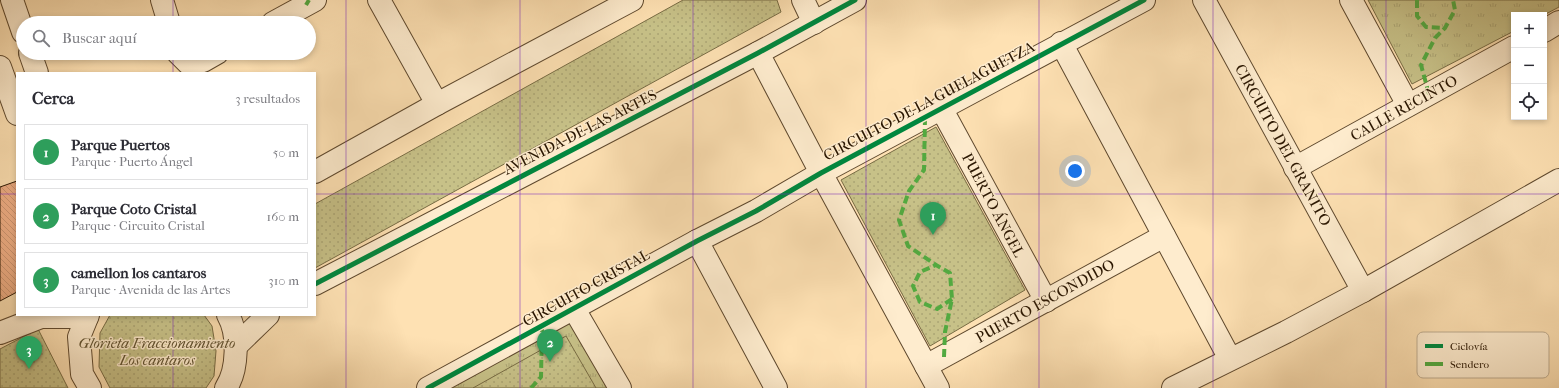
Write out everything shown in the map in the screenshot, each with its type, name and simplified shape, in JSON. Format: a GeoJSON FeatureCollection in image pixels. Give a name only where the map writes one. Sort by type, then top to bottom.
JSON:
{"type":"FeatureCollection","features":[{"type":"Feature","properties":{"kind":"street"},"geometry":{"type":"LineString","coordinates":[[12,0],[18,16]]}},
{"type":"Feature","properties":{"kind":"street"},"geometry":{"type":"LineString","coordinates":[[162,0],[167,16]]}},
{"type":"Feature","properties":{"kind":"street"},"geometry":{"type":"LineString","coordinates":[[379,0],[437,104]]}},
{"type":"Feature","properties":{"kind":"street"},"geometry":{"type":"LineString","coordinates":[[316,171],[437,104],[632,0]]}},
{"type":"Feature","properties":{"kind":"street"},"geometry":{"type":"LineString","coordinates":[[803,0],[814,23]]}},
{"type":"Feature","properties":{"kind":"street","name":"AVENIDA DE LAS ARTES"},"geometry":{"type":"LineString","coordinates":[[316,283],[758,53],[855,0]]}},
{"type":"Feature","properties":{"kind":"street","name":"CIRCUITO DE LA GUELAGUETZA"},"geometry":{"type":"LineString","coordinates":[[756,211],[821,173],[1061,43],[1144,0]]}},
{"type":"Feature","properties":{"kind":"street","name":"CIRCUITO DEL GRANITO"},"geometry":{"type":"LineString","coordinates":[[1204,0],[1363,291]]}},
{"type":"Feature","properties":{"kind":"street"},"geometry":{"type":"LineString","coordinates":[[1351,0],[1408,105]]}},
{"type":"Feature","properties":{"kind":"street"},"geometry":{"type":"LineString","coordinates":[[285,16],[309,2]]}},
{"type":"Feature","properties":{"kind":"street"},"geometry":{"type":"LineString","coordinates":[[1547,28],[1559,22]]}},
{"type":"Feature","properties":{"kind":"street"},"geometry":{"type":"LineString","coordinates":[[1061,43],[1230,359]]}},
{"type":"Feature","properties":{"kind":"street","name":"CALLE RECINTO"},"geometry":{"type":"LineString","coordinates":[[1295,168],[1512,48]]}},
{"type":"Feature","properties":{"kind":"street","name":"CIRCUITO DE LA GUELAGUETZA"},"geometry":{"type":"LineString","coordinates":[[758,53],[821,173],[938,388]]}},
{"type":"Feature","properties":{"kind":"street"},"geometry":{"type":"LineString","coordinates":[[32,60],[37,72]]}},
{"type":"Feature","properties":{"kind":"street"},"geometry":{"type":"LineString","coordinates":[[185,60],[188,63],[205,60]]}},
{"type":"Feature","properties":{"kind":"street"},"geometry":{"type":"LineString","coordinates":[[0,67],[16,111]]}},
{"type":"Feature","properties":{"kind":"street","name":"PUERTO ÁNGEL"},"geometry":{"type":"LineString","coordinates":[[941,108],[1046,301]]}},
{"type":"Feature","properties":{"kind":"street"},"geometry":{"type":"LineString","coordinates":[[1173,388],[1286,332],[1363,291],[1559,180]]}},
{"type":"Feature","properties":{"kind":"street","name":"CIRCUITO CRISTAL"},"geometry":{"type":"LineString","coordinates":[[428,388],[697,241],[756,211]]}},
{"type":"Feature","properties":{"kind":"street","name":"PUERTO ESCONDIDO"},"geometry":{"type":"LineString","coordinates":[[926,366],[1164,236]]}},
{"type":"Feature","properties":{"kind":"street"},"geometry":{"type":"LineString","coordinates":[[697,241],[776,388]]}},
{"type":"Feature","properties":{"kind":"street"},"geometry":{"type":"LineString","coordinates":[[574,309],[620,388]]}},
{"type":"Feature","properties":{"kind":"street"},"geometry":{"type":"LineString","coordinates":[[0,332],[41,317],[88,316],[79,337],[82,374],[90,388]]}},
{"type":"Feature","properties":{"kind":"street"},"geometry":{"type":"LineString","coordinates":[[228,316],[237,345],[230,386]]}},
{"type":"Feature","properties":{"kind":"street"},"geometry":{"type":"LineString","coordinates":[[237,345],[267,316]]}},
{"type":"Feature","properties":{"kind":"green space"},"geometry":{"type":"Polygon","coordinates":[[[683,0],[777,0],[781,12],[316,267],[316,203],[683,0]]]}},
{"type":"Feature","properties":{"kind":"green space"},"geometry":{"type":"Polygon","coordinates":[[[1368,0],[1559,0],[1559,7],[1547,13],[1547,12],[1511,12],[1511,33],[1412,84],[1368,0]]]}},
{"type":"Feature","properties":{"kind":"green space"},"geometry":{"type":"Polygon","coordinates":[[[936,127],[1025,290],[930,346],[841,180],[936,127]]]}},
{"type":"Feature","properties":{"kind":"green space","name":"Glorieta Fraccionamiento Los cantaros"},"geometry":{"type":"Polygon","coordinates":[[[109,316],[205,316],[212,326],[216,351],[214,376],[206,388],[110,388],[99,367],[100,333],[109,316]]]}},
{"type":"Feature","properties":{"kind":"green space"},"geometry":{"type":"Polygon","coordinates":[[[572,317],[611,388],[441,388],[572,317]]]}},
{"type":"Feature","properties":{"kind":"green space"},"geometry":{"type":"Polygon","coordinates":[[[38,329],[68,388],[0,388],[0,349],[38,329]]]}},
{"type":"Feature","properties":{"kind":"green space"},"geometry":{"type":"Polygon","coordinates":[[[566,336],[596,388],[473,388],[566,336]]]}},
{"type":"Feature","properties":{"kind":"building"},"geometry":{"type":"Polygon","coordinates":[[[16,181],[16,293],[0,301],[0,187],[16,181]]]}},
{"type":"Feature","properties":{"kind":"marked path"},"geometry":{"type":"LineString","coordinates":[[306,5],[309,0]]}},
{"type":"Feature","properties":{"kind":"marked path"},"geometry":{"type":"LineString","coordinates":[[1417,0],[1417,16],[1426,27],[1445,28]]}},
{"type":"Feature","properties":{"kind":"marked path"},"geometry":{"type":"LineString","coordinates":[[1429,94],[1421,65],[1435,38],[1445,28],[1455,10],[1453,0]]}},
{"type":"Feature","properties":{"kind":"marked path"},"geometry":{"type":"LineString","coordinates":[[925,117],[924,170],[909,191],[899,220],[908,246],[936,265]]}},
{"type":"Feature","properties":{"kind":"marked path"},"geometry":{"type":"LineString","coordinates":[[944,357],[945,332],[952,299],[950,273],[936,265],[920,272],[913,286],[920,302],[937,309],[952,299]]}},
{"type":"Feature","properties":{"kind":"marked path"},"geometry":{"type":"LineString","coordinates":[[531,388],[541,377],[542,327]]}},
{"type":"Feature","properties":{"kind":"cycle path"},"geometry":{"type":"LineString","coordinates":[[316,283],[758,53],[855,0]]}},
{"type":"Feature","properties":{"kind":"cycle path"},"geometry":{"type":"LineString","coordinates":[[428,388],[697,241],[756,211],[821,173],[1144,0]]}},
{"type":"Feature","properties":{"kind":"place","name":"Parque Puertos"},"geometry":{"type":"Point","coordinates":[933,235]}},
{"type":"Feature","properties":{"kind":"place","name":"Parque Coto Cristal"},"geometry":{"type":"Point","coordinates":[550,362]}},
{"type":"Feature","properties":{"kind":"place","name":"camellon los cantaros"},"geometry":{"type":"Point","coordinates":[29,369]}}]}
